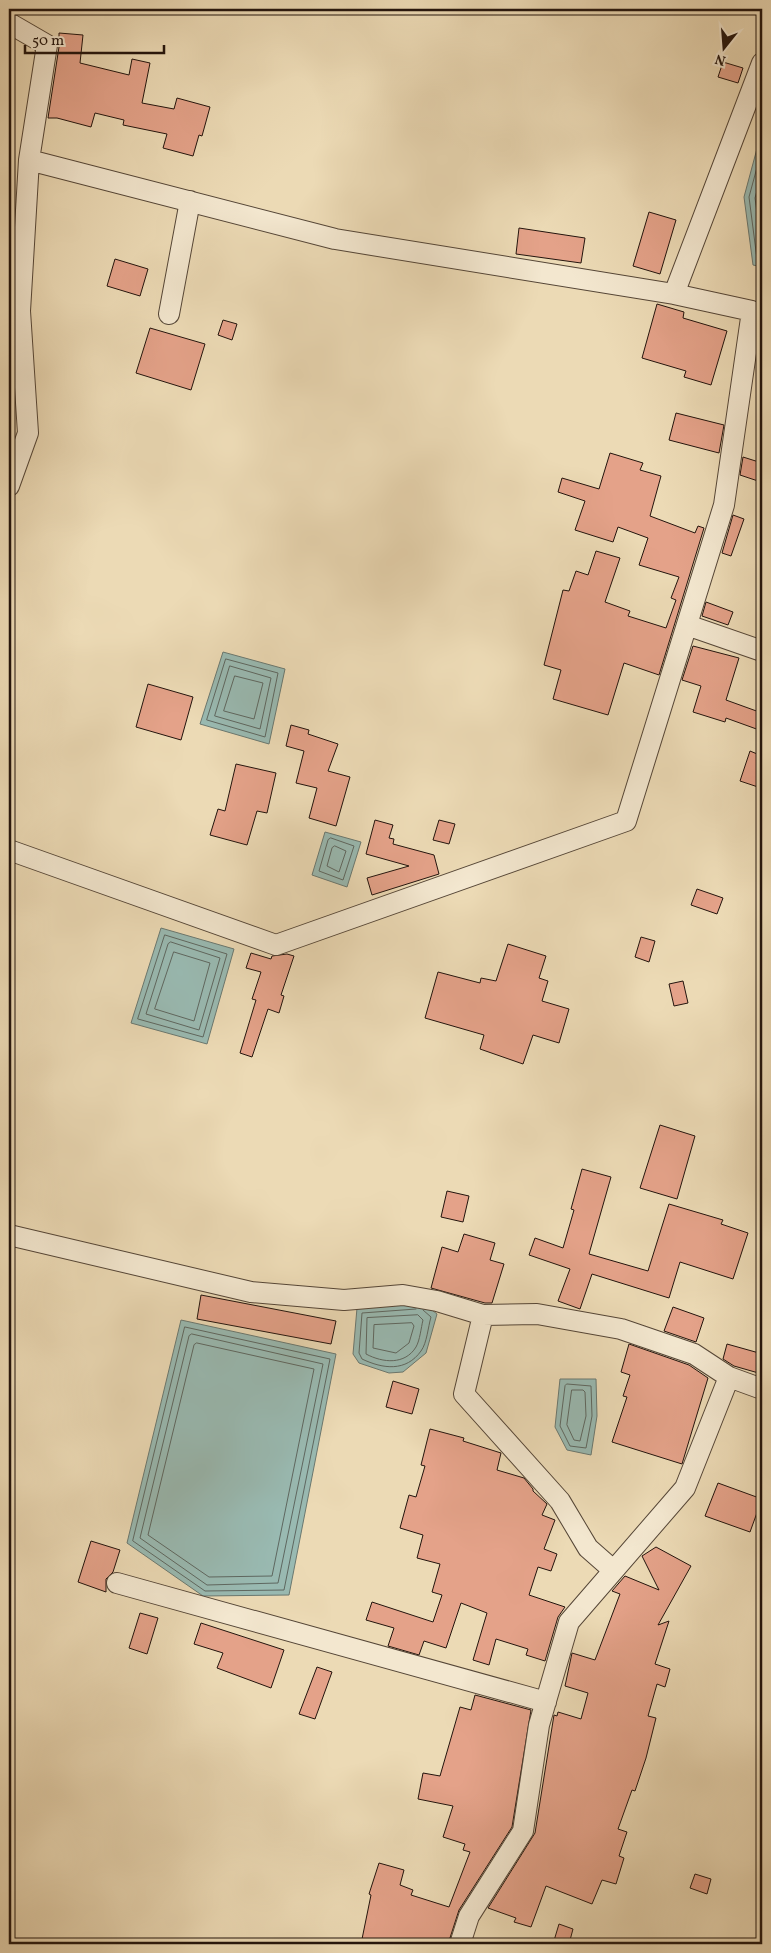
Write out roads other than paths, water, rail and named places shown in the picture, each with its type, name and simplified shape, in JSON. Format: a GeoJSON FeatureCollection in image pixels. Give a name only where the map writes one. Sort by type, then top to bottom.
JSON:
{"type":"FeatureCollection","features":[{"type":"Feature","properties":{"kind":"street"},"geometry":{"type":"LineString","coordinates":[[9,24],[47,45],[29,160],[20,311],[28,433],[9,486]]}},
{"type":"Feature","properties":{"kind":"street"},"geometry":{"type":"LineString","coordinates":[[674,294],[762,63]]}},
{"type":"Feature","properties":{"kind":"street"},"geometry":{"type":"LineString","coordinates":[[9,850],[276,945],[626,821],[724,506],[757,312],[674,294],[335,238],[29,160]]}},
{"type":"Feature","properties":{"kind":"street"},"geometry":{"type":"LineString","coordinates":[[169,314],[190,201]]}},
{"type":"Feature","properties":{"kind":"street"},"geometry":{"type":"LineString","coordinates":[[687,625],[762,651]]}},
{"type":"Feature","properties":{"kind":"street"},"geometry":{"type":"LineString","coordinates":[[9,1235],[251,1292],[344,1300],[403,1295],[436,1301],[483,1315],[537,1314],[621,1329],[694,1354],[729,1376],[762,1388]]}},
{"type":"Feature","properties":{"kind":"street"},"geometry":{"type":"LineString","coordinates":[[483,1315],[464,1394],[560,1500],[588,1548],[613,1570]]}},
{"type":"Feature","properties":{"kind":"street"},"geometry":{"type":"LineString","coordinates":[[460,1944],[469,1916],[523,1831],[539,1725],[568,1622],[685,1488],[729,1376]]}},
{"type":"Feature","properties":{"kind":"street"},"geometry":{"type":"LineString","coordinates":[[117,1584],[546,1702]]}},
{"type":"Feature","properties":{"kind":"water"},"geometry":{"type":"Polygon","coordinates":[[[762,130],[762,267],[753,265],[744,197],[762,130]]]}},
{"type":"Feature","properties":{"kind":"water"},"geometry":{"type":"Polygon","coordinates":[[[223,652],[285,669],[269,744],[200,724],[223,652]]]}},
{"type":"Feature","properties":{"kind":"water"},"geometry":{"type":"Polygon","coordinates":[[[325,832],[361,842],[347,887],[312,875],[325,832]]]}},
{"type":"Feature","properties":{"kind":"water"},"geometry":{"type":"Polygon","coordinates":[[[161,928],[234,949],[207,1044],[131,1023],[161,928]]]}},
{"type":"Feature","properties":{"kind":"water"},"geometry":{"type":"Polygon","coordinates":[[[423,1303],[437,1314],[426,1353],[403,1372],[389,1373],[359,1363],[353,1354],[357,1308],[423,1303]]]}},
{"type":"Feature","properties":{"kind":"water"},"geometry":{"type":"Polygon","coordinates":[[[181,1320],[336,1354],[289,1595],[203,1596],[127,1543],[181,1320]]]}},
{"type":"Feature","properties":{"kind":"water"},"geometry":{"type":"Polygon","coordinates":[[[560,1379],[596,1379],[597,1416],[591,1455],[567,1450],[555,1427],[560,1379]]]}}]}
